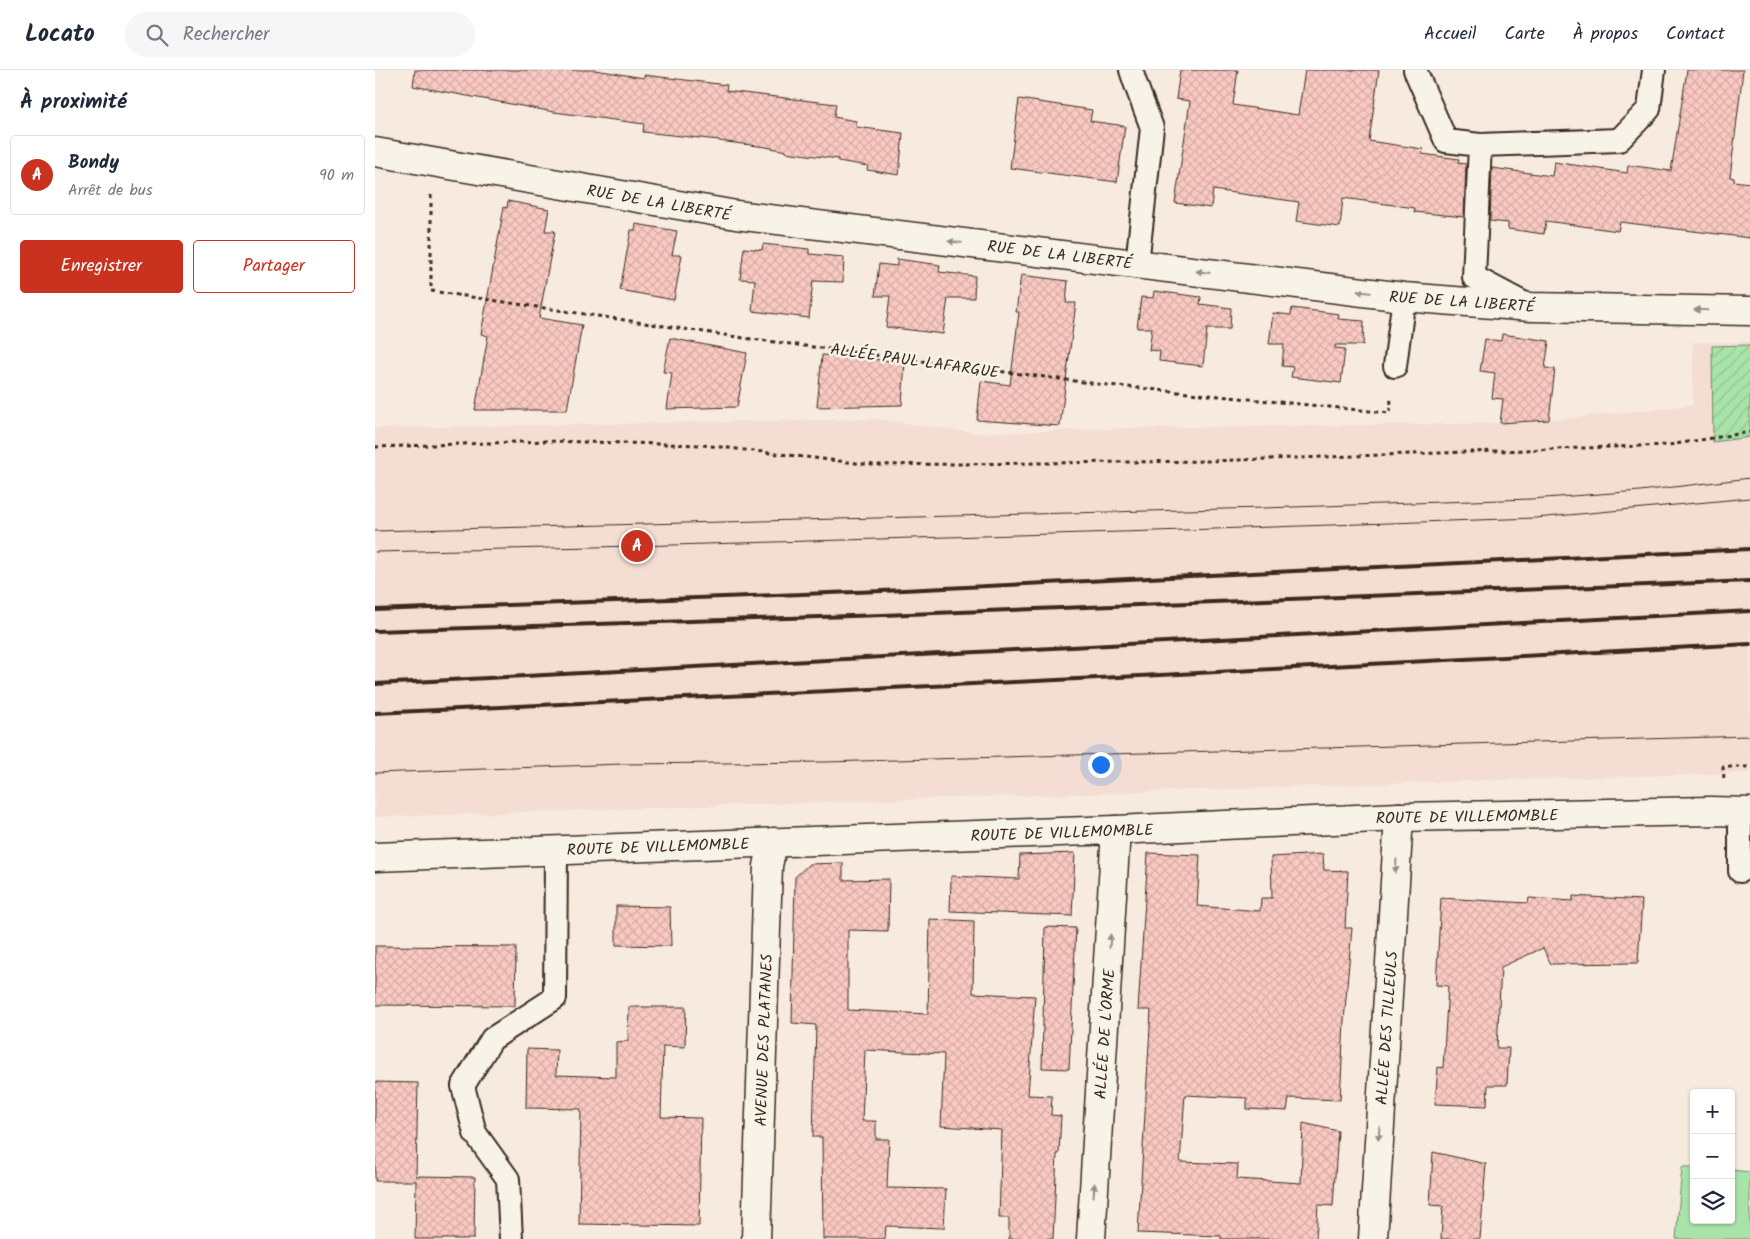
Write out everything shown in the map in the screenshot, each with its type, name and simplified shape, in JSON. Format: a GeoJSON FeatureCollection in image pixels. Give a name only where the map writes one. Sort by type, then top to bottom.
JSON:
{"type":"FeatureCollection","features":[{"type":"Feature","properties":{"kind":"street","name":"RUE DE LA LIBERTÉ"},"geometry":{"type":"LineString","coordinates":[[375,152],[736,215],[1404,297],[1531,307],[1750,311]]}},
{"type":"Feature","properties":{"kind":"street","name":"ROUTE DE VILLEMOMBLE"},"geometry":{"type":"LineString","coordinates":[[375,857],[1116,830],[1399,817],[1745,812]]}},
{"type":"Feature","properties":{"kind":"street","name":"ALLÉE DES TILLEULS"},"geometry":{"type":"LineString","coordinates":[[1373,1239],[1399,817]]}},
{"type":"Feature","properties":{"kind":"street","name":"ALLÉE DE L'ORME"},"geometry":{"type":"LineString","coordinates":[[1091,1239],[1116,830]]}},
{"type":"Feature","properties":{"kind":"street","name":"AVENUE DES PLATANES"},"geometry":{"type":"LineString","coordinates":[[756,1239],[769,866],[773,842]]}},
{"type":"Feature","properties":{"kind":"lane"},"geometry":{"type":"LineString","coordinates":[[1131,70],[1152,128],[1137,264]]}},
{"type":"Feature","properties":{"kind":"lane"},"geometry":{"type":"LineString","coordinates":[[1415,70],[1446,141],[1480,145],[1619,140],[1649,109],[1654,70]]}},
{"type":"Feature","properties":{"kind":"lane"},"geometry":{"type":"LineString","coordinates":[[1480,145],[1474,277],[1531,307]]}},
{"type":"Feature","properties":{"kind":"lane"},"geometry":{"type":"LineString","coordinates":[[1395,366],[1404,297]]}},
{"type":"Feature","properties":{"kind":"lane"},"geometry":{"type":"LineString","coordinates":[[1740,871],[1745,812]]}},
{"type":"Feature","properties":{"kind":"lane"},"geometry":{"type":"LineString","coordinates":[[511,1239],[507,1179],[475,1133],[463,1086],[492,1039],[555,998],[556,850]]}},
{"type":"Feature","properties":{"kind":"path","name":"ALLÉE PAUL LAFARGUE"},"geometry":{"type":"LineString","coordinates":[[431,194],[431,291],[744,338],[833,348],[1098,384],[1389,413],[1395,366]]}},
{"type":"Feature","properties":{"kind":"path"},"geometry":{"type":"LineString","coordinates":[[375,447],[546,442],[703,445],[873,465],[1210,461],[1669,445],[1750,432]]}},
{"type":"Feature","properties":{"kind":"path"},"geometry":{"type":"LineString","coordinates":[[1724,780],[1723,768],[1750,767]]}},
{"type":"Feature","properties":{"kind":"shaded area"},"geometry":{"type":"Polygon","coordinates":[[[1693,342],[1750,342],[1750,773],[375,817],[375,428],[876,419],[976,433],[1135,428],[1521,423],[1693,405],[1693,342]]]}},
{"type":"Feature","properties":{"kind":"green space"},"geometry":{"type":"Polygon","coordinates":[[[1750,345],[1750,437],[1713,442],[1712,346],[1750,345]]]}},
{"type":"Feature","properties":{"kind":"green space"},"geometry":{"type":"Polygon","coordinates":[[[1682,1167],[1690,1167],[1690,1224],[1735,1224],[1735,1170],[1750,1172],[1750,1239],[1676,1239],[1682,1167]]]}},
{"type":"Feature","properties":{"kind":"building"},"geometry":{"type":"Polygon","coordinates":[[[415,70],[595,70],[644,78],[644,75],[727,85],[726,91],[836,104],[834,117],[856,121],[856,127],[903,133],[899,175],[867,170],[868,166],[838,161],[838,159],[719,140],[643,132],[644,124],[554,112],[413,86],[415,70]]]}},
{"type":"Feature","properties":{"kind":"building"},"geometry":{"type":"Polygon","coordinates":[[[1180,70],[1238,70],[1233,105],[1298,115],[1305,70],[1379,70],[1369,141],[1423,149],[1422,154],[1459,159],[1458,163],[1466,164],[1464,217],[1414,212],[1415,208],[1343,198],[1340,227],[1296,221],[1299,202],[1213,190],[1211,208],[1175,203],[1190,101],[1176,99],[1180,70]]]}},
{"type":"Feature","properties":{"kind":"building"},"geometry":{"type":"Polygon","coordinates":[[[1687,70],[1743,70],[1730,177],[1734,178],[1734,181],[1750,183],[1750,238],[1620,222],[1618,231],[1546,221],[1544,234],[1508,229],[1508,223],[1490,221],[1492,168],[1552,176],[1554,162],[1627,173],[1628,165],[1671,171],[1687,70]]]}},
{"type":"Feature","properties":{"kind":"building"},"geometry":{"type":"Polygon","coordinates":[[[1019,99],[1092,110],[1090,121],[1125,126],[1117,182],[1010,168],[1019,99]]]}},
{"type":"Feature","properties":{"kind":"building"},"geometry":{"type":"Polygon","coordinates":[[[508,201],[549,209],[545,231],[555,231],[539,318],[582,325],[567,410],[475,410],[488,336],[481,334],[504,207],[507,208],[508,201]]]}},
{"type":"Feature","properties":{"kind":"building"},"geometry":{"type":"Polygon","coordinates":[[[636,224],[677,231],[672,255],[682,255],[674,300],[620,290],[631,230],[635,230],[636,224]]]}},
{"type":"Feature","properties":{"kind":"building"},"geometry":{"type":"Polygon","coordinates":[[[763,244],[809,249],[809,254],[844,257],[843,282],[813,281],[809,318],[752,311],[755,280],[740,279],[744,248],[762,250],[763,244]]]}},
{"type":"Feature","properties":{"kind":"building"},"geometry":{"type":"Polygon","coordinates":[[[897,259],[940,265],[939,272],[975,276],[974,298],[948,298],[943,334],[886,327],[890,296],[875,296],[879,264],[897,266],[897,259]]]}},
{"type":"Feature","properties":{"kind":"building"},"geometry":{"type":"Polygon","coordinates":[[[1021,275],[1068,281],[1066,303],[1076,303],[1060,426],[977,420],[981,381],[1010,385],[1019,312],[1016,312],[1021,275]]]}},
{"type":"Feature","properties":{"kind":"building"},"geometry":{"type":"Polygon","coordinates":[[[1154,291],[1201,297],[1200,304],[1231,308],[1230,329],[1207,329],[1203,366],[1159,361],[1160,351],[1149,350],[1152,328],[1137,328],[1141,297],[1153,298],[1154,291]]]}},
{"type":"Feature","properties":{"kind":"building"},"geometry":{"type":"Polygon","coordinates":[[[1292,308],[1339,314],[1338,319],[1364,321],[1363,345],[1335,345],[1335,348],[1345,349],[1341,383],[1291,377],[1293,367],[1282,366],[1284,344],[1269,344],[1273,313],[1291,315],[1292,308]]]}},
{"type":"Feature","properties":{"kind":"building"},"geometry":{"type":"Polygon","coordinates":[[[1502,334],[1549,341],[1545,368],[1555,369],[1549,420],[1500,423],[1503,399],[1492,398],[1495,373],[1480,371],[1485,339],[1501,341],[1502,334]]]}},
{"type":"Feature","properties":{"kind":"building"},"geometry":{"type":"Polygon","coordinates":[[[670,338],[747,353],[737,407],[667,409],[672,373],[663,372],[670,338]]]}},
{"type":"Feature","properties":{"kind":"building"},"geometry":{"type":"Polygon","coordinates":[[[822,355],[905,362],[902,405],[817,407],[822,355]]]}},
{"type":"Feature","properties":{"kind":"building"},"geometry":{"type":"Polygon","coordinates":[[[1075,853],[1072,916],[950,911],[951,876],[1019,879],[1020,855],[1075,853]]]}},
{"type":"Feature","properties":{"kind":"building"},"geometry":{"type":"Polygon","coordinates":[[[1148,853],[1200,855],[1197,906],[1260,911],[1261,898],[1272,898],[1271,857],[1323,854],[1324,870],[1348,871],[1345,928],[1352,928],[1344,1021],[1340,1100],[1289,1098],[1287,1111],[1247,1109],[1247,1098],[1185,1095],[1180,1162],[1238,1164],[1237,1179],[1301,1183],[1303,1123],[1338,1131],[1333,1206],[1318,1205],[1316,1239],[1221,1239],[1221,1236],[1138,1233],[1151,1010],[1138,1010],[1148,853]]]}},
{"type":"Feature","properties":{"kind":"building"},"geometry":{"type":"Polygon","coordinates":[[[843,863],[843,880],[889,879],[888,931],[848,930],[848,1010],[928,1014],[930,919],[974,921],[973,993],[1035,996],[1028,1095],[1052,1096],[1051,1115],[1061,1116],[1059,1154],[1057,1154],[1053,1239],[1009,1239],[1009,1218],[999,1218],[1002,1130],[941,1126],[944,1054],[865,1050],[862,1121],[876,1121],[876,1139],[889,1139],[887,1188],[946,1189],[944,1228],[886,1226],[885,1239],[823,1239],[822,1137],[813,1137],[816,1025],[792,1023],[795,877],[809,864],[843,863]]]}},
{"type":"Feature","properties":{"kind":"building"},"geometry":{"type":"Polygon","coordinates":[[[1573,896],[1642,900],[1638,963],[1551,964],[1543,948],[1501,967],[1497,1048],[1509,1048],[1507,1085],[1488,1085],[1487,1106],[1435,1104],[1438,1067],[1443,1068],[1448,986],[1436,985],[1441,898],[1528,903],[1529,898],[1573,901],[1573,896]]]}},
{"type":"Feature","properties":{"kind":"building"},"geometry":{"type":"Polygon","coordinates":[[[616,906],[670,907],[671,946],[616,945],[616,906]]]}},
{"type":"Feature","properties":{"kind":"building"},"geometry":{"type":"Polygon","coordinates":[[[1045,927],[1076,928],[1069,1069],[1042,1068],[1045,927]]]}},
{"type":"Feature","properties":{"kind":"building"},"geometry":{"type":"Polygon","coordinates":[[[375,946],[516,947],[515,1006],[375,1005],[375,946]]]}},
{"type":"Feature","properties":{"kind":"building"},"geometry":{"type":"Polygon","coordinates":[[[629,1007],[686,1007],[685,1047],[663,1046],[661,1117],[701,1118],[699,1226],[579,1224],[581,1109],[526,1108],[527,1049],[557,1050],[556,1075],[616,1077],[616,1042],[628,1041],[629,1007]]]}},
{"type":"Feature","properties":{"kind":"building"},"geometry":{"type":"Polygon","coordinates":[[[375,1082],[418,1083],[416,1176],[475,1177],[474,1239],[415,1239],[416,1181],[375,1181],[375,1082]]]}},
{"type":"Feature","properties":{"kind":"building"},"geometry":{"type":"Polygon","coordinates":[[[1433,1152],[1486,1164],[1480,1239],[1441,1239],[1443,1206],[1430,1205],[1433,1152]]]}},
{"type":"Feature","properties":{"kind":"tram line"},"geometry":{"type":"LineString","coordinates":[[375,531],[1263,508],[1531,499],[1640,491],[1750,478]]}},
{"type":"Feature","properties":{"kind":"tram line"},"geometry":{"type":"LineString","coordinates":[[375,552],[1155,531],[1536,518],[1750,498]]}},
{"type":"Feature","properties":{"kind":"tram line"},"geometry":{"type":"LineString","coordinates":[[375,773],[622,764],[825,762],[1750,736]]}},
{"type":"Feature","properties":{"kind":"railway"},"geometry":{"type":"LineString","coordinates":[[375,610],[882,591],[1750,549]]}},
{"type":"Feature","properties":{"kind":"railway"},"geometry":{"type":"LineString","coordinates":[[375,631],[883,615],[1750,581]]}},
{"type":"Feature","properties":{"kind":"railway"},"geometry":{"type":"LineString","coordinates":[[375,684],[1750,611]]}},
{"type":"Feature","properties":{"kind":"railway"},"geometry":{"type":"LineString","coordinates":[[375,713],[1750,644]]}},
{"type":"Feature","properties":{"kind":"place","name":"Bondy"},"geometry":{"type":"Point","coordinates":[637,546]}}]}
